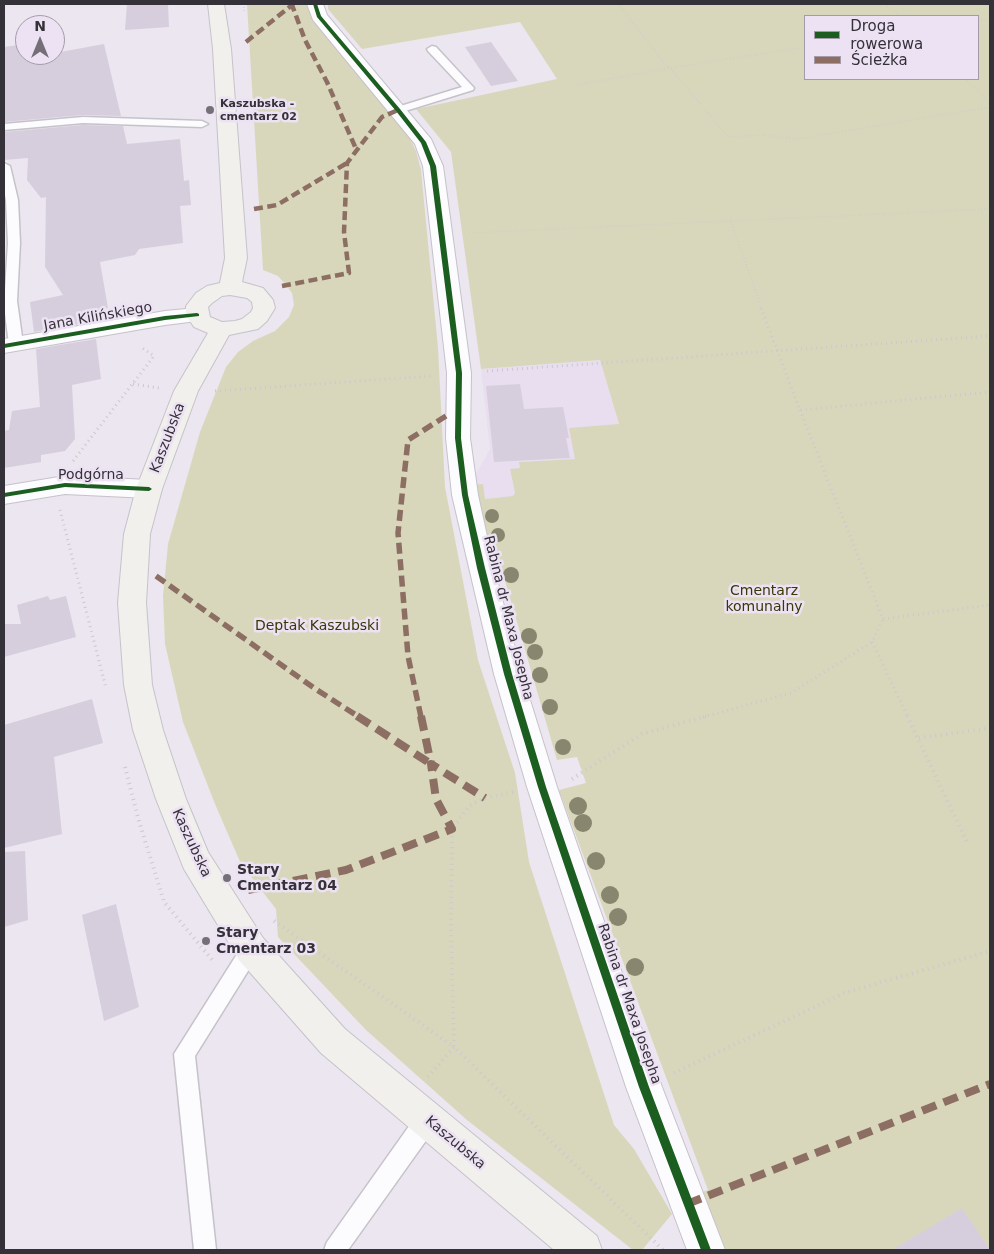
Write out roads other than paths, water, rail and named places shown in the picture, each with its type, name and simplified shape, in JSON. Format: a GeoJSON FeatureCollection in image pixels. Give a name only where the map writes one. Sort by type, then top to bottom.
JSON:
{"type":"FeatureCollection","features":[{"type":"Feature","properties":{"kind":"main road"},"geometry":{"type":"LineString","coordinates":[[216,4],[222,49],[236,258],[230,288]]}},
{"type":"Feature","properties":{"kind":"main road"},"geometry":{"type":"LineString","coordinates":[[230,288],[243,289],[255,293],[262,300],[264,308],[260,316],[250,324],[237,328],[222,329],[210,327],[202,322],[197,315],[197,306],[204,298],[215,291],[230,288]]}},
{"type":"Feature","properties":{"kind":"main road","name":"Kaszubska"},"geometry":{"type":"LineString","coordinates":[[222,329],[186,392],[149,489],[137,534],[132,604],[138,685],[148,730],[168,791],[195,858],[251,949],[333,1041],[583,1250]]}},
{"type":"Feature","properties":{"kind":"street","name":"Rabina dr Maxa Josepha"},"geometry":{"type":"LineString","coordinates":[[315,4],[319,16],[424,143],[433,166],[459,374],[458,438],[465,495],[503,655],[542,787],[644,1087],[706,1250]]}},
{"type":"Feature","properties":{"kind":"street","name":"Jana Kilińskiego"},"geometry":{"type":"LineString","coordinates":[[10,345],[165,318],[197,315]]}},
{"type":"Feature","properties":{"kind":"street","name":"Podgórna"},"geometry":{"type":"LineString","coordinates":[[4,495],[65,485],[149,489]]}},
{"type":"Feature","properties":{"kind":"lane"},"geometry":{"type":"LineString","coordinates":[[398,110],[469,88],[432,49]]}},
{"type":"Feature","properties":{"kind":"lane"},"geometry":{"type":"LineString","coordinates":[[4,127],[83,120],[202,124]]}},
{"type":"Feature","properties":{"kind":"lane"},"geometry":{"type":"LineString","coordinates":[[4,166],[12,200],[14,243],[7,301],[10,345]]}},
{"type":"Feature","properties":{"kind":"lane"},"geometry":{"type":"LineString","coordinates":[[205,1250],[184,1054],[251,949]]}},
{"type":"Feature","properties":{"kind":"lane"},"geometry":{"type":"LineString","coordinates":[[334,1250],[427,1120]]}},
{"type":"Feature","properties":{"kind":"place","name":"Kaszubska - cmentarz 02"},"geometry":{"type":"Point","coordinates":[210,110]}},
{"type":"Feature","properties":{"kind":"place","name":"Stary Cmentarz 04"},"geometry":{"type":"Point","coordinates":[227,878]}},
{"type":"Feature","properties":{"kind":"place","name":"Stary Cmentarz 03"},"geometry":{"type":"Point","coordinates":[206,941]}},
{"type":"Feature","properties":{"kind":"park label","name":"Cmentarz komunalny"},"geometry":{"type":"Point","coordinates":[764,600]}},
{"type":"Feature","properties":{"kind":"park label","name":"Deptak Kaszubski"},"geometry":{"type":"Point","coordinates":[317,626]}}]}
